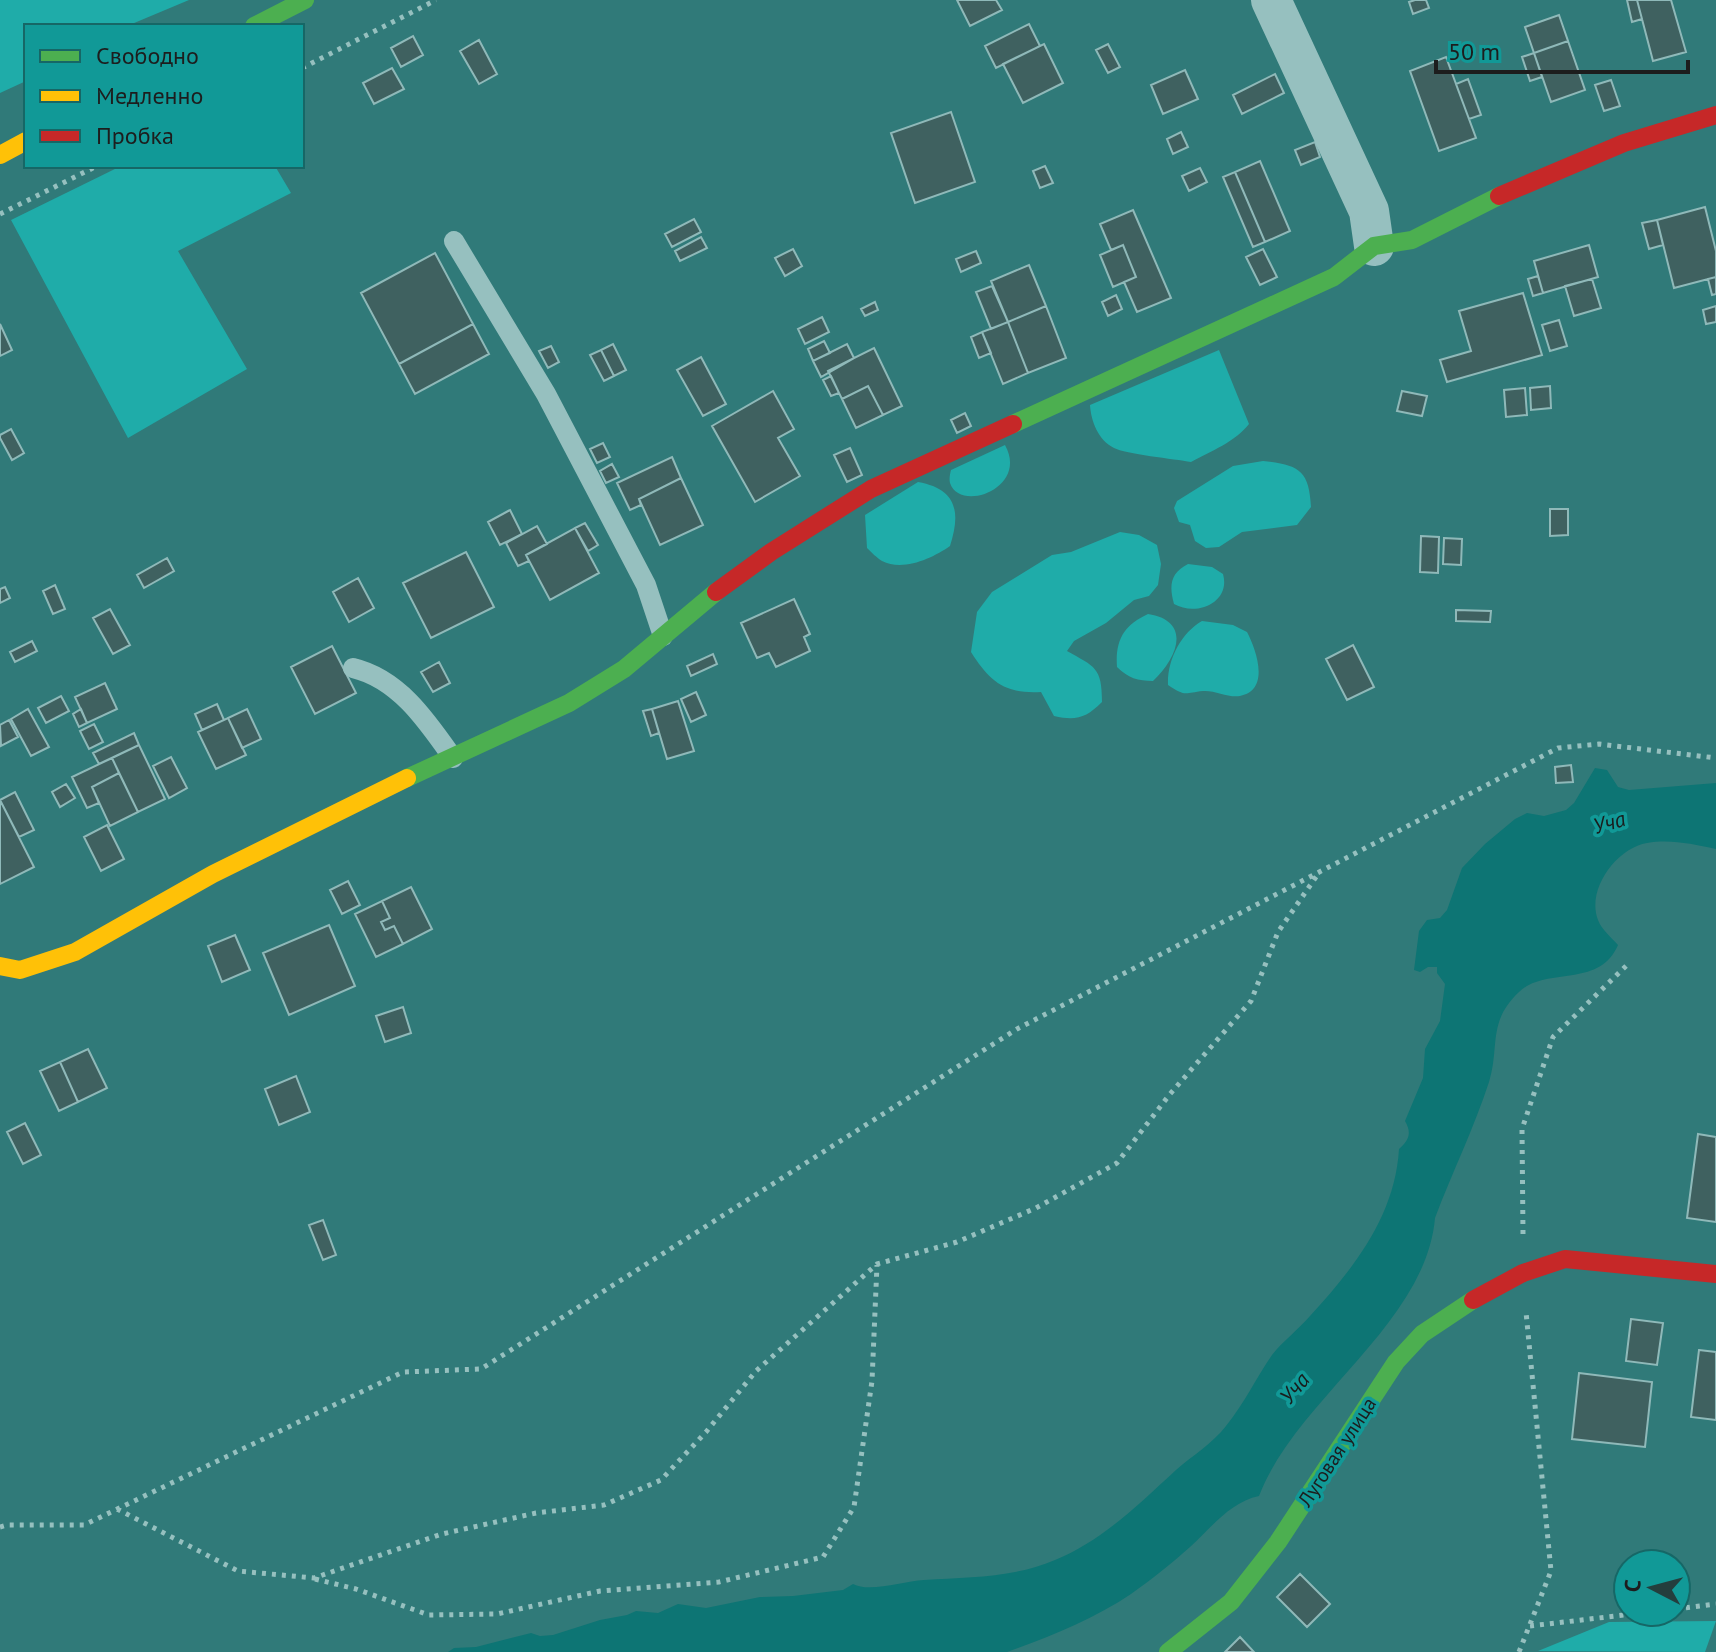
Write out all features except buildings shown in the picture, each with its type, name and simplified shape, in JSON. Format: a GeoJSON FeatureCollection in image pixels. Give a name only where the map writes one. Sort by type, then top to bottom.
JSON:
{"type":"FeatureCollection","features":[{"type":"Feature","properties":{"kind":"street"},"geometry":{"type":"LineString","coordinates":[[258,24],[305,0]]}},
{"type":"Feature","properties":{"kind":"street"},"geometry":{"type":"LineString","coordinates":[[1271,0],[1369,211],[1374,246]]}},
{"type":"Feature","properties":{"kind":"street"},"geometry":{"type":"LineString","coordinates":[[0,966],[20,970],[75,952],[213,874],[343,808],[569,703],[624,669],[771,552],[871,489],[1334,277],[1374,246],[1412,240],[1518,187],[1624,143],[1716,115]]}},
{"type":"Feature","properties":{"kind":"street"},"geometry":{"type":"LineString","coordinates":[[0,155],[24,142]]}},
{"type":"Feature","properties":{"kind":"street","name":"Луговая улица"},"geometry":{"type":"LineString","coordinates":[[1168,1652],[1231,1602],[1278,1542],[1396,1362],[1422,1334],[1469,1302],[1523,1273],[1565,1259],[1716,1274]]}},
{"type":"Feature","properties":{"kind":"lane"},"geometry":{"type":"LineString","coordinates":[[454,241],[560,422],[646,585],[663,636]]}},
{"type":"Feature","properties":{"kind":"lane"},"geometry":{"type":"LineString","coordinates":[[353,668],[374,673],[390,685],[427,722],[453,758]]}},
{"type":"Feature","properties":{"kind":"path"},"geometry":{"type":"LineString","coordinates":[[304,67],[436,0]]}},
{"type":"Feature","properties":{"kind":"path"},"geometry":{"type":"LineString","coordinates":[[0,214],[93,168]]}},
{"type":"Feature","properties":{"kind":"path"},"geometry":{"type":"LineString","coordinates":[[0,1527],[84,1525],[403,1372],[481,1369],[1017,1029],[1558,748],[1599,744],[1716,758]]}},
{"type":"Feature","properties":{"kind":"path"},"geometry":{"type":"LineString","coordinates":[[314,1578],[442,1534],[536,1513],[604,1505],[661,1480],[756,1371],[877,1264],[957,1242],[1036,1208],[1117,1163],[1170,1094],[1251,1001],[1278,932],[1318,873]]}},
{"type":"Feature","properties":{"kind":"path"},"geometry":{"type":"LineString","coordinates":[[116,1509],[238,1571],[314,1578],[429,1615],[497,1614],[600,1591],[719,1582],[823,1557],[854,1507],[872,1381],[877,1264]]}},
{"type":"Feature","properties":{"kind":"path"},"geometry":{"type":"LineString","coordinates":[[1692,1607],[1716,1604]]}},
{"type":"Feature","properties":{"kind":"path"},"geometry":{"type":"LineString","coordinates":[[1530,1626],[1612,1616]]}},
{"type":"Feature","properties":{"kind":"shaded area"},"geometry":{"type":"Polygon","coordinates":[[[0,0],[189,0],[132,24],[24,24],[24,82],[0,93],[0,0]]]}},
{"type":"Feature","properties":{"kind":"shaded area"},"geometry":{"type":"Polygon","coordinates":[[[117,168],[276,168],[291,193],[178,251],[247,369],[128,438],[11,220],[117,168]]]}},
{"type":"Feature","properties":{"kind":"shaded area"},"geometry":{"type":"Polygon","coordinates":[[[1219,350],[1249,424],[1230,441],[1191,462],[1120,450],[1108,445],[1100,435],[1090,405],[1219,350]]]}},
{"type":"Feature","properties":{"kind":"shaded area"},"geometry":{"type":"Polygon","coordinates":[[[1005,445],[1010,460],[1008,473],[1001,484],[978,495],[966,496],[956,492],[950,483],[951,470],[1005,445]]]}},
{"type":"Feature","properties":{"kind":"shaded area"},"geometry":{"type":"Polygon","coordinates":[[[1263,461],[1293,468],[1304,477],[1311,507],[1297,525],[1242,532],[1219,547],[1206,548],[1195,541],[1190,525],[1179,522],[1174,508],[1177,501],[1233,466],[1263,461]]]}},
{"type":"Feature","properties":{"kind":"shaded area"},"geometry":{"type":"Polygon","coordinates":[[[918,482],[941,490],[953,504],[955,523],[950,546],[927,559],[908,564],[882,561],[867,548],[865,515],[918,482]]]}},
{"type":"Feature","properties":{"kind":"shaded area"},"geometry":{"type":"Polygon","coordinates":[[[1120,532],[1139,535],[1157,545],[1161,564],[1158,585],[1149,596],[1134,600],[1106,623],[1074,641],[1067,651],[1095,669],[1102,702],[1080,717],[1054,716],[1041,692],[1008,688],[992,678],[978,662],[971,652],[977,612],[992,592],[1052,555],[1071,552],[1120,532]]]}},
{"type":"Feature","properties":{"kind":"shaded area"},"geometry":{"type":"Polygon","coordinates":[[[1188,564],[1212,567],[1223,574],[1222,592],[1202,608],[1183,608],[1174,604],[1172,581],[1188,564]]]}},
{"type":"Feature","properties":{"kind":"shaded area"},"geometry":{"type":"Polygon","coordinates":[[[1148,614],[1162,618],[1176,632],[1174,652],[1153,681],[1134,678],[1117,667],[1123,634],[1148,614]]]}},
{"type":"Feature","properties":{"kind":"shaded area"},"geometry":{"type":"Polygon","coordinates":[[[1202,621],[1233,625],[1247,632],[1258,668],[1258,678],[1250,692],[1240,696],[1208,691],[1185,693],[1168,685],[1170,666],[1177,648],[1194,626],[1202,621]]]}},
{"type":"Feature","properties":{"kind":"shaded area"},"geometry":{"type":"Polygon","coordinates":[[[1692,1621],[1716,1621],[1705,1652],[1538,1651],[1609,1622],[1612,1622],[1612,1628],[1692,1628],[1692,1621]]]}},
{"type":"Feature","properties":{"kind":"water","name":"Уча"},"geometry":{"type":"Polygon","coordinates":[[[1595,768],[1607,770],[1618,787],[1629,790],[1716,783],[1716,849],[1673,842],[1647,843],[1636,846],[1615,861],[1600,883],[1595,908],[1599,923],[1618,945],[1609,959],[1598,967],[1530,984],[1519,992],[1502,1014],[1489,1082],[1435,1218],[1426,1256],[1409,1293],[1385,1327],[1301,1427],[1277,1461],[1259,1496],[1230,1510],[1154,1577],[1087,1619],[1007,1652],[448,1652],[454,1648],[476,1647],[531,1633],[553,1635],[636,1611],[658,1613],[678,1604],[706,1608],[760,1597],[843,1590],[853,1584],[877,1587],[1023,1570],[1072,1552],[1119,1521],[1221,1432],[1272,1355],[1342,1279],[1370,1240],[1390,1197],[1399,1149],[1408,1136],[1405,1121],[1423,1078],[1425,1049],[1440,1021],[1445,984],[1437,973],[1437,967],[1428,967],[1420,972],[1414,970],[1419,931],[1427,920],[1440,918],[1447,910],[1462,868],[1485,844],[1527,813],[1544,816],[1566,810],[1574,803],[1595,768]]]}},
{"type":"Feature","properties":{"kind":"traffic: fast"},"geometry":{"type":"LineString","coordinates":[[258,24],[305,0]]}},
{"type":"Feature","properties":{"kind":"traffic: fast"},"geometry":{"type":"LineString","coordinates":[[1013,424],[1334,277],[1374,246],[1412,240],[1499,196]]}},
{"type":"Feature","properties":{"kind":"traffic: fast"},"geometry":{"type":"LineString","coordinates":[[407,778],[569,703],[624,669],[716,592]]}},
{"type":"Feature","properties":{"kind":"traffic: fast"},"geometry":{"type":"LineString","coordinates":[[1168,1652],[1231,1602],[1278,1542],[1396,1362],[1422,1334],[1473,1300]]}},
{"type":"Feature","properties":{"kind":"traffic: slow"},"geometry":{"type":"LineString","coordinates":[[0,155],[24,142]]}},
{"type":"Feature","properties":{"kind":"traffic: slow"},"geometry":{"type":"LineString","coordinates":[[0,966],[20,970],[75,952],[213,874],[407,778]]}},
{"type":"Feature","properties":{"kind":"traffic: jam"},"geometry":{"type":"LineString","coordinates":[[1499,196],[1624,143],[1716,115]]}},
{"type":"Feature","properties":{"kind":"traffic: jam"},"geometry":{"type":"LineString","coordinates":[[716,592],[771,552],[871,489],[1013,424]]}},
{"type":"Feature","properties":{"kind":"traffic: jam"},"geometry":{"type":"LineString","coordinates":[[1473,1300],[1523,1273],[1565,1259],[1716,1274]]}}]}
